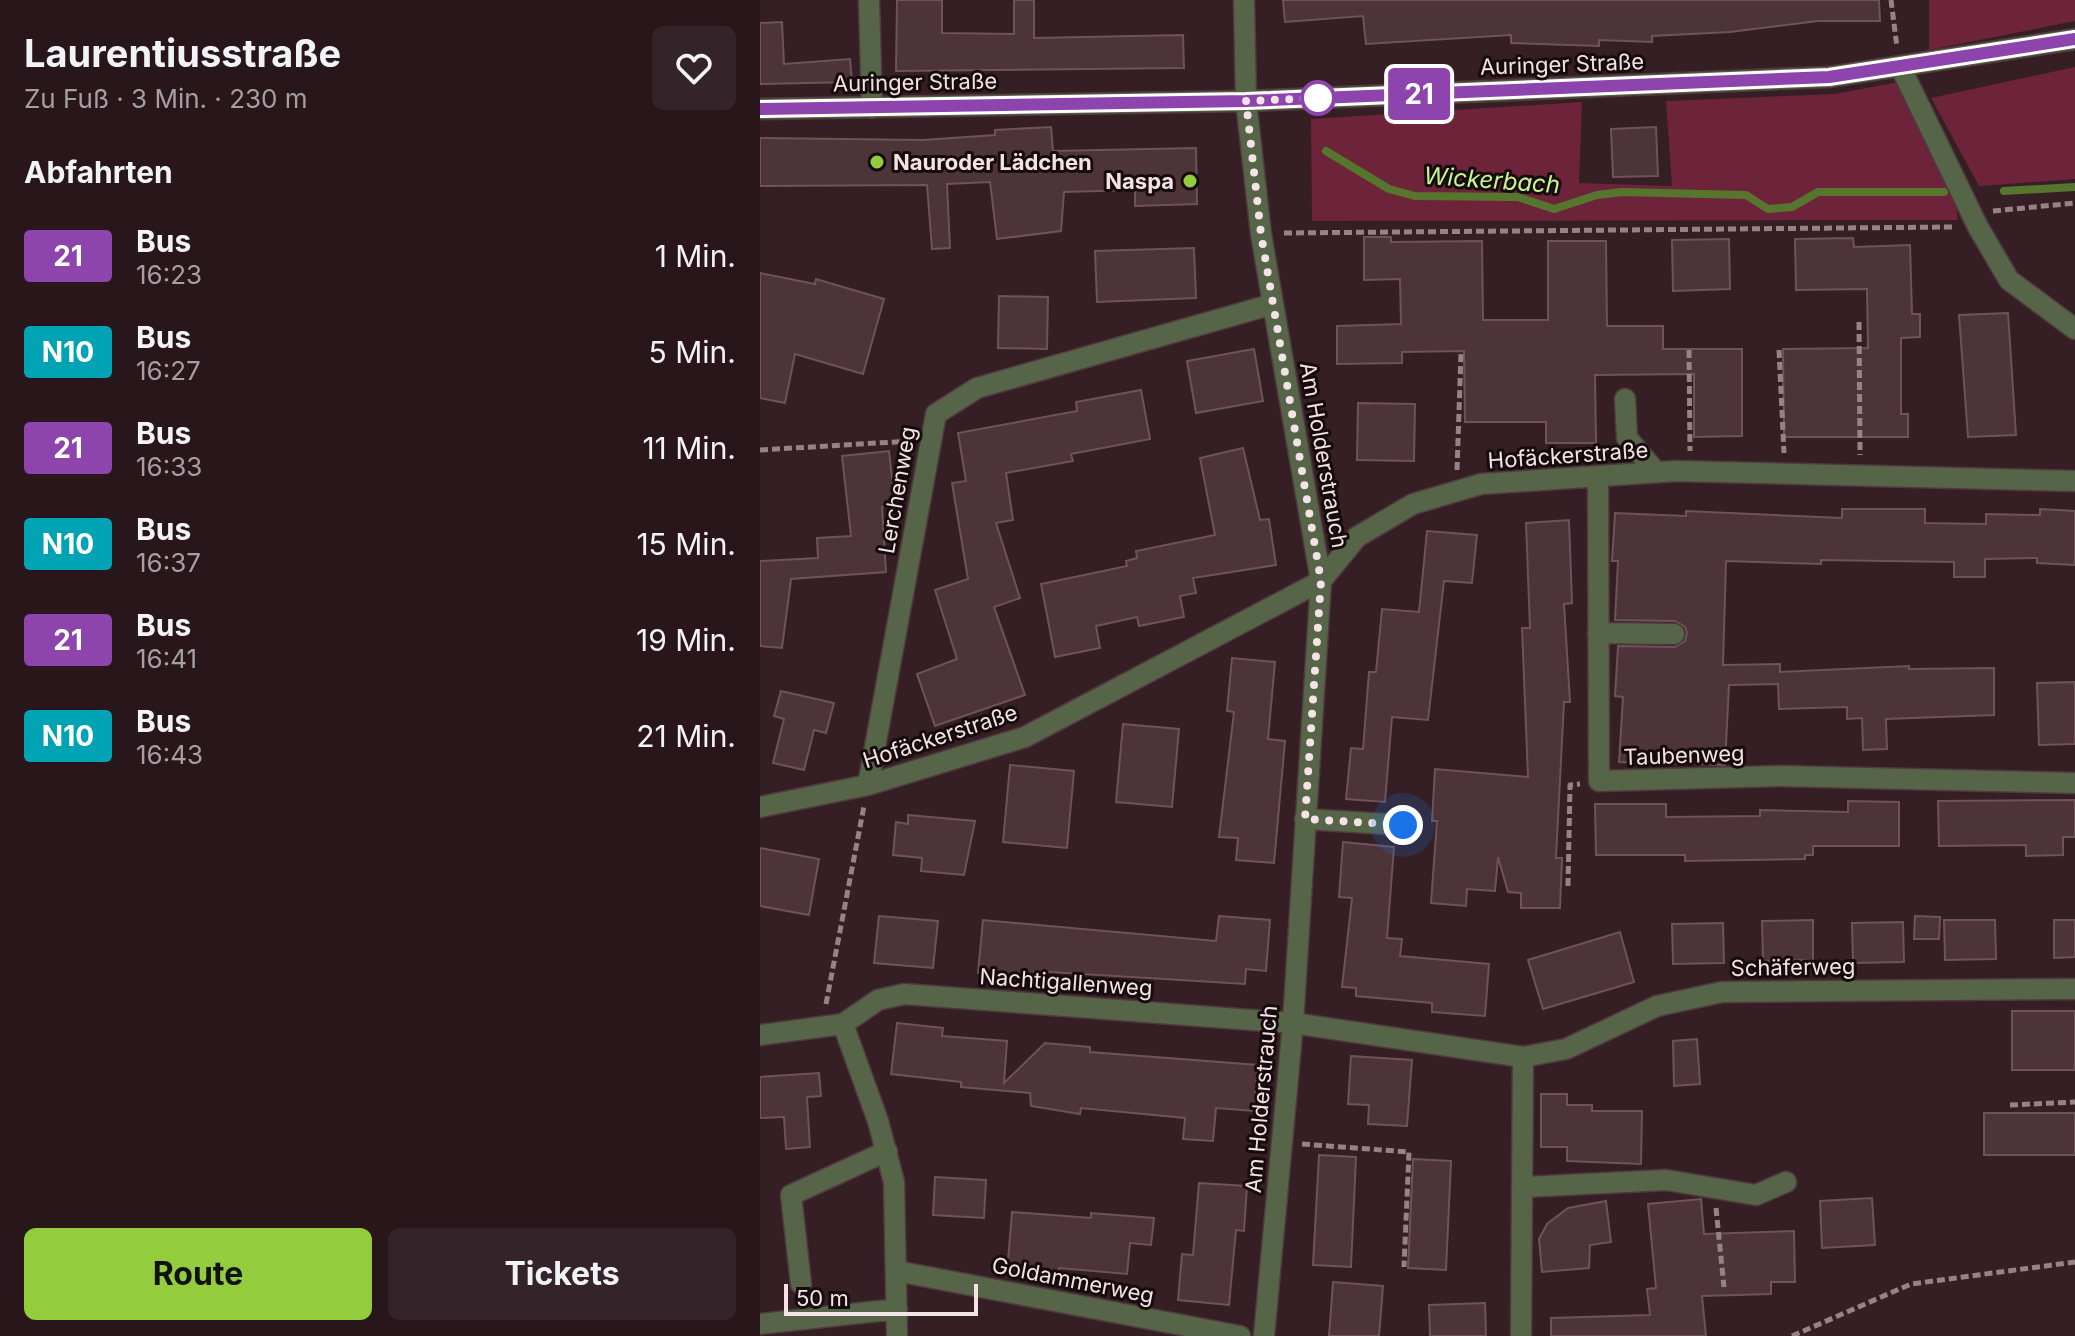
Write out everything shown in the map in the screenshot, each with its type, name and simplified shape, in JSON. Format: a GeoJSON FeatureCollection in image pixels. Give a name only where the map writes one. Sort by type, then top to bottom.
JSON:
{"type":"FeatureCollection","features":[{"type":"Feature","properties":{"kind":"street"},"geometry":{"type":"LineString","coordinates":[[869,0],[872,108]]}},
{"type":"Feature","properties":{"kind":"street","name":"Am Holderstrauch"},"geometry":{"type":"LineString","coordinates":[[1244,0],[1246,101],[1261,234],[1321,581],[1293,1023],[1264,1336]]}},
{"type":"Feature","properties":{"kind":"street","name":"Auringer Straße"},"geometry":{"type":"LineString","coordinates":[[760,109],[1246,101],[1813,77],[1901,68],[2075,39]]}},
{"type":"Feature","properties":{"kind":"street"},"geometry":{"type":"LineString","coordinates":[[1901,68],[1975,220],[2009,280],[2075,329]]}},
{"type":"Feature","properties":{"kind":"street","name":"Lerchenweg"},"geometry":{"type":"LineString","coordinates":[[868,785],[936,414],[977,388],[1273,304]]}},
{"type":"Feature","properties":{"kind":"street"},"geometry":{"type":"LineString","coordinates":[[1625,399],[1627,438],[1656,472]]}},
{"type":"Feature","properties":{"kind":"street","name":"Hofäckerstraße"},"geometry":{"type":"LineString","coordinates":[[760,807],[868,785],[1025,737],[1321,581],[1357,537],[1413,504],[1481,484],[1656,472],[2075,481]]}},
{"type":"Feature","properties":{"kind":"street","name":"Taubenweg"},"geometry":{"type":"LineString","coordinates":[[1598,476],[1599,781],[1780,776],[2075,783]]}},
{"type":"Feature","properties":{"kind":"street"},"geometry":{"type":"LineString","coordinates":[[1598,633],[1674,634]]}},
{"type":"Feature","properties":{"kind":"street"},"geometry":{"type":"LineString","coordinates":[[1305,819],[1403,825]]}},
{"type":"Feature","properties":{"kind":"street","name":"Schäferweg"},"geometry":{"type":"LineString","coordinates":[[1293,1023],[1523,1057],[1566,1049],[1657,1006],[1722,992],[2075,989]]}},
{"type":"Feature","properties":{"kind":"street","name":"Nachtigallenweg"},"geometry":{"type":"LineString","coordinates":[[760,1035],[843,1024],[878,1000],[904,994],[1293,1023]]}},
{"type":"Feature","properties":{"kind":"street"},"geometry":{"type":"LineString","coordinates":[[843,1024],[887,1151],[894,1182],[897,1336]]}},
{"type":"Feature","properties":{"kind":"street"},"geometry":{"type":"LineString","coordinates":[[1521,1336],[1523,1057]]}},
{"type":"Feature","properties":{"kind":"street"},"geometry":{"type":"LineString","coordinates":[[801,1284],[791,1195],[887,1151]]}},
{"type":"Feature","properties":{"kind":"street"},"geometry":{"type":"LineString","coordinates":[[1524,1187],[1666,1180],[1756,1195],[1786,1182]]}},
{"type":"Feature","properties":{"kind":"street","name":"Goldammerweg"},"geometry":{"type":"LineString","coordinates":[[896,1271],[1240,1336]]}},
{"type":"Feature","properties":{"kind":"street"},"geometry":{"type":"LineString","coordinates":[[760,1324],[897,1309]]}},
{"type":"Feature","properties":{"kind":"path"},"geometry":{"type":"LineString","coordinates":[[1891,0],[1901,68]]}},
{"type":"Feature","properties":{"kind":"path"},"geometry":{"type":"LineString","coordinates":[[1261,234],[1975,220],[2075,203]]}},
{"type":"Feature","properties":{"kind":"path"},"geometry":{"type":"LineString","coordinates":[[1859,322],[1860,476]]}},
{"type":"Feature","properties":{"kind":"path"},"geometry":{"type":"LineString","coordinates":[[1689,350],[1690,472]]}},
{"type":"Feature","properties":{"kind":"path"},"geometry":{"type":"LineString","coordinates":[[1779,350],[1785,474]]}},
{"type":"Feature","properties":{"kind":"path"},"geometry":{"type":"LineString","coordinates":[[1457,491],[1461,353]]}},
{"type":"Feature","properties":{"kind":"path"},"geometry":{"type":"LineString","coordinates":[[760,450],[931,439]]}},
{"type":"Feature","properties":{"kind":"path"},"geometry":{"type":"LineString","coordinates":[[830,978],[868,785]]}},
{"type":"Feature","properties":{"kind":"path"},"geometry":{"type":"LineString","coordinates":[[1568,886],[1570,785]]}},
{"type":"Feature","properties":{"kind":"path"},"geometry":{"type":"LineString","coordinates":[[2010,1105],[2075,1102]]}},
{"type":"Feature","properties":{"kind":"path"},"geometry":{"type":"LineString","coordinates":[[1281,1142],[1409,1152],[1404,1267]]}},
{"type":"Feature","properties":{"kind":"path"},"geometry":{"type":"LineString","coordinates":[[1714,1188],[1724,1287]]}},
{"type":"Feature","properties":{"kind":"path"},"geometry":{"type":"LineString","coordinates":[[1792,1336],[1911,1284],[2075,1262]]}},
{"type":"Feature","properties":{"kind":"shaded area"},"geometry":{"type":"Polygon","coordinates":[[[1929,0],[2075,0],[2075,21],[1929,50],[1929,0]]]}},
{"type":"Feature","properties":{"kind":"shaded area"},"geometry":{"type":"Polygon","coordinates":[[[2075,67],[2075,179],[1979,186],[1931,98],[2075,67]]]}},
{"type":"Feature","properties":{"kind":"shaded area"},"geometry":{"type":"Polygon","coordinates":[[[1899,82],[1953,187],[1958,220],[1312,221],[1311,119],[1582,102],[1579,183],[1672,186],[1666,101],[1835,94],[1899,82]]]}},
{"type":"Feature","properties":{"kind":"building"},"geometry":{"type":"Polygon","coordinates":[[[897,0],[942,0],[942,33],[1014,34],[1014,0],[1034,0],[1034,38],[1183,35],[1184,68],[896,71],[897,0]]]}},
{"type":"Feature","properties":{"kind":"building"},"geometry":{"type":"Polygon","coordinates":[[[1283,0],[1879,0],[1880,21],[1818,21],[1730,32],[1652,36],[1652,42],[1599,40],[1599,46],[1511,43],[1511,35],[1366,44],[1363,16],[1285,22],[1283,0]]]}},
{"type":"Feature","properties":{"kind":"building"},"geometry":{"type":"Polygon","coordinates":[[[782,22],[784,64],[850,59],[852,82],[760,84],[760,23],[782,22]]]}},
{"type":"Feature","properties":{"kind":"building"},"geometry":{"type":"Polygon","coordinates":[[[1051,127],[1053,151],[1196,148],[1197,204],[1135,206],[1135,190],[1064,192],[1061,231],[997,239],[990,182],[947,184],[950,248],[932,249],[927,185],[760,186],[760,138],[923,140],[995,135],[995,130],[1051,127]]]}},
{"type":"Feature","properties":{"kind":"building"},"geometry":{"type":"Polygon","coordinates":[[[1656,127],[1658,176],[1613,177],[1611,129],[1656,127]]]}},
{"type":"Feature","properties":{"kind":"building"},"geometry":{"type":"Polygon","coordinates":[[[1364,237],[1391,237],[1391,242],[1482,241],[1483,320],[1548,320],[1548,241],[1606,241],[1607,326],[1663,326],[1663,349],[1742,349],[1742,436],[1694,437],[1694,374],[1595,375],[1596,443],[1546,443],[1546,422],[1465,422],[1464,351],[1402,352],[1402,363],[1337,364],[1337,326],[1401,324],[1400,279],[1364,280],[1364,237]]]}},
{"type":"Feature","properties":{"kind":"building"},"geometry":{"type":"Polygon","coordinates":[[[1853,238],[1854,247],[1910,245],[1912,314],[1920,314],[1920,337],[1901,338],[1901,414],[1908,414],[1908,437],[1784,437],[1783,349],[1868,348],[1867,289],[1796,290],[1795,239],[1853,238]]]}},
{"type":"Feature","properties":{"kind":"building"},"geometry":{"type":"Polygon","coordinates":[[[1729,239],[1730,289],[1673,291],[1672,240],[1729,239]]]}},
{"type":"Feature","properties":{"kind":"building"},"geometry":{"type":"Polygon","coordinates":[[[1194,248],[1196,298],[1097,302],[1095,251],[1194,248]]]}},
{"type":"Feature","properties":{"kind":"building"},"geometry":{"type":"Polygon","coordinates":[[[760,273],[815,284],[816,279],[884,299],[863,374],[795,354],[785,403],[760,398],[760,273]]]}},
{"type":"Feature","properties":{"kind":"building"},"geometry":{"type":"Polygon","coordinates":[[[999,296],[1048,297],[1047,349],[998,348],[999,296]]]}},
{"type":"Feature","properties":{"kind":"building"},"geometry":{"type":"Polygon","coordinates":[[[2008,313],[2016,435],[1968,437],[1959,315],[2008,313]]]}},
{"type":"Feature","properties":{"kind":"building"},"geometry":{"type":"Polygon","coordinates":[[[1254,349],[1263,401],[1196,413],[1187,361],[1254,349]]]}},
{"type":"Feature","properties":{"kind":"building"},"geometry":{"type":"Polygon","coordinates":[[[1141,390],[1150,439],[1071,454],[1073,461],[1006,473],[1013,520],[996,523],[1020,598],[994,607],[1025,695],[935,726],[917,674],[957,659],[935,590],[968,579],[952,483],[966,481],[958,433],[1077,411],[1076,402],[1141,390]]]}},
{"type":"Feature","properties":{"kind":"building"},"geometry":{"type":"Polygon","coordinates":[[[1358,403],[1415,404],[1414,461],[1357,460],[1358,403]]]}},
{"type":"Feature","properties":{"kind":"building"},"geometry":{"type":"Polygon","coordinates":[[[1243,448],[1260,520],[1269,519],[1276,565],[1193,578],[1196,593],[1180,596],[1184,617],[1139,626],[1137,617],[1096,626],[1100,648],[1055,657],[1041,584],[1127,566],[1126,561],[1137,558],[1136,551],[1215,535],[1200,458],[1243,448]]]}},
{"type":"Feature","properties":{"kind":"building"},"geometry":{"type":"Polygon","coordinates":[[[889,451],[895,505],[882,507],[886,572],[791,579],[782,648],[760,646],[760,561],[818,558],[817,538],[851,536],[842,456],[889,451]]]}},
{"type":"Feature","properties":{"kind":"building"},"geometry":{"type":"Polygon","coordinates":[[[1842,509],[1925,509],[1925,523],[1986,524],[1986,514],[2040,515],[2040,509],[2075,511],[2075,565],[2037,563],[2037,558],[1985,559],[1985,577],[1954,577],[1954,562],[1821,560],[1821,564],[1726,561],[1723,665],[1780,664],[1780,672],[1909,666],[1909,669],[1994,668],[1994,715],[1886,719],[1887,749],[1863,750],[1862,718],[1847,719],[1847,707],[1779,709],[1778,684],[1729,685],[1725,765],[1619,762],[1623,697],[1615,696],[1618,646],[1675,647],[1685,641],[1687,633],[1685,627],[1675,621],[1615,620],[1618,561],[1612,561],[1615,513],[1686,516],[1686,511],[1842,518],[1842,509]]]}},
{"type":"Feature","properties":{"kind":"building"},"geometry":{"type":"Polygon","coordinates":[[[1569,520],[1572,603],[1564,604],[1570,702],[1564,702],[1556,858],[1562,858],[1560,908],[1521,908],[1521,893],[1508,892],[1498,857],[1495,891],[1467,889],[1466,906],[1431,903],[1437,821],[1432,821],[1435,769],[1528,777],[1522,628],[1530,628],[1526,523],[1569,520]]]}},
{"type":"Feature","properties":{"kind":"building"},"geometry":{"type":"Polygon","coordinates":[[[1427,531],[1477,535],[1472,583],[1444,581],[1428,720],[1392,717],[1385,802],[1346,799],[1351,748],[1363,749],[1369,672],[1376,672],[1382,609],[1419,612],[1427,531]]]}},
{"type":"Feature","properties":{"kind":"building"},"geometry":{"type":"Polygon","coordinates":[[[1232,658],[1275,662],[1268,739],[1285,741],[1274,863],[1236,860],[1238,838],[1219,837],[1234,712],[1227,711],[1232,658]]]}},
{"type":"Feature","properties":{"kind":"building"},"geometry":{"type":"Polygon","coordinates":[[[2075,682],[2075,744],[2039,745],[2037,683],[2075,682]]]}},
{"type":"Feature","properties":{"kind":"building"},"geometry":{"type":"Polygon","coordinates":[[[781,691],[834,703],[826,733],[814,730],[804,770],[773,763],[784,719],[774,716],[781,691]]]}},
{"type":"Feature","properties":{"kind":"building"},"geometry":{"type":"Polygon","coordinates":[[[1123,724],[1179,729],[1172,807],[1116,802],[1123,724]]]}},
{"type":"Feature","properties":{"kind":"building"},"geometry":{"type":"Polygon","coordinates":[[[1010,765],[1074,771],[1067,848],[1003,842],[1010,765]]]}},
{"type":"Feature","properties":{"kind":"building"},"geometry":{"type":"Polygon","coordinates":[[[2075,800],[2075,837],[2063,837],[2063,855],[2026,856],[2026,845],[1939,846],[1938,801],[2075,800]]]}},
{"type":"Feature","properties":{"kind":"building"},"geometry":{"type":"Polygon","coordinates":[[[1848,801],[1899,802],[1899,846],[1813,846],[1813,855],[1805,855],[1805,859],[1685,861],[1685,855],[1596,855],[1595,804],[1666,804],[1666,817],[1760,816],[1760,810],[1848,812],[1848,801]]]}},
{"type":"Feature","properties":{"kind":"building"},"geometry":{"type":"Polygon","coordinates":[[[908,815],[975,821],[964,875],[921,871],[922,858],[893,855],[896,822],[908,824],[908,815]]]}},
{"type":"Feature","properties":{"kind":"building"},"geometry":{"type":"Polygon","coordinates":[[[1343,842],[1394,847],[1387,938],[1402,939],[1400,956],[1489,964],[1485,1016],[1432,1012],[1432,1003],[1356,996],[1356,988],[1342,987],[1352,898],[1339,897],[1343,842]]]}},
{"type":"Feature","properties":{"kind":"building"},"geometry":{"type":"Polygon","coordinates":[[[760,848],[819,859],[809,915],[760,906],[760,848]]]}},
{"type":"Feature","properties":{"kind":"building"},"geometry":{"type":"Polygon","coordinates":[[[879,916],[938,921],[933,968],[874,963],[879,916]]]}},
{"type":"Feature","properties":{"kind":"building"},"geometry":{"type":"Polygon","coordinates":[[[1219,916],[1270,920],[1266,971],[1246,969],[1245,984],[1034,971],[1034,978],[978,973],[983,920],[1216,941],[1219,916]]]}},
{"type":"Feature","properties":{"kind":"building"},"geometry":{"type":"Polygon","coordinates":[[[1915,916],[1940,917],[1939,939],[1914,939],[1915,916]]]}},
{"type":"Feature","properties":{"kind":"building"},"geometry":{"type":"Polygon","coordinates":[[[1813,920],[1813,960],[1763,961],[1762,921],[1813,920]]]}},
{"type":"Feature","properties":{"kind":"building"},"geometry":{"type":"Polygon","coordinates":[[[1944,920],[1995,920],[1996,959],[1945,960],[1944,920]]]}},
{"type":"Feature","properties":{"kind":"building"},"geometry":{"type":"Polygon","coordinates":[[[2054,920],[2075,920],[2075,957],[2054,958],[2054,920]]]}},
{"type":"Feature","properties":{"kind":"building"},"geometry":{"type":"Polygon","coordinates":[[[1903,922],[1904,962],[1853,963],[1852,923],[1903,922]]]}},
{"type":"Feature","properties":{"kind":"building"},"geometry":{"type":"Polygon","coordinates":[[[1723,923],[1724,963],[1673,964],[1672,924],[1723,923]]]}},
{"type":"Feature","properties":{"kind":"building"},"geometry":{"type":"Polygon","coordinates":[[[1620,932],[1634,982],[1543,1009],[1528,960],[1620,932]]]}},
{"type":"Feature","properties":{"kind":"building"},"geometry":{"type":"Polygon","coordinates":[[[2012,1011],[2075,1011],[2075,1070],[2012,1070],[2012,1011]]]}},
{"type":"Feature","properties":{"kind":"building"},"geometry":{"type":"Polygon","coordinates":[[[897,1023],[943,1028],[942,1036],[1007,1041],[1004,1083],[1045,1043],[1090,1047],[1090,1052],[1258,1065],[1254,1111],[1216,1108],[1213,1141],[1183,1139],[1185,1118],[1081,1108],[1080,1114],[1031,1106],[1030,1093],[961,1087],[961,1082],[891,1074],[897,1023]]]}},
{"type":"Feature","properties":{"kind":"building"},"geometry":{"type":"Polygon","coordinates":[[[1697,1039],[1700,1084],[1674,1086],[1673,1041],[1697,1039]]]}},
{"type":"Feature","properties":{"kind":"building"},"geometry":{"type":"Polygon","coordinates":[[[1351,1056],[1412,1060],[1407,1126],[1368,1124],[1369,1105],[1348,1104],[1351,1056]]]}},
{"type":"Feature","properties":{"kind":"building"},"geometry":{"type":"Polygon","coordinates":[[[819,1073],[821,1096],[807,1097],[810,1147],[786,1149],[784,1117],[760,1118],[760,1077],[819,1073]]]}},
{"type":"Feature","properties":{"kind":"building"},"geometry":{"type":"Polygon","coordinates":[[[1541,1094],[1567,1094],[1567,1105],[1592,1105],[1592,1111],[1642,1111],[1641,1164],[1567,1161],[1567,1147],[1541,1147],[1541,1094]]]}},
{"type":"Feature","properties":{"kind":"building"},"geometry":{"type":"Polygon","coordinates":[[[1984,1113],[2075,1113],[2075,1155],[1984,1155],[1984,1113]]]}},
{"type":"Feature","properties":{"kind":"building"},"geometry":{"type":"Polygon","coordinates":[[[1319,1155],[1356,1157],[1351,1267],[1313,1265],[1319,1155]]]}},
{"type":"Feature","properties":{"kind":"building"},"geometry":{"type":"Polygon","coordinates":[[[1413,1159],[1451,1161],[1446,1270],[1408,1268],[1413,1159]]]}},
{"type":"Feature","properties":{"kind":"building"},"geometry":{"type":"Polygon","coordinates":[[[935,1177],[986,1180],[984,1218],[933,1215],[935,1177]]]}},
{"type":"Feature","properties":{"kind":"building"},"geometry":{"type":"Polygon","coordinates":[[[1199,1183],[1247,1186],[1244,1231],[1236,1230],[1229,1305],[1178,1300],[1182,1254],[1193,1255],[1199,1183]]]}},
{"type":"Feature","properties":{"kind":"building"},"geometry":{"type":"Polygon","coordinates":[[[1872,1198],[1875,1245],[1822,1248],[1820,1201],[1872,1198]]]}},
{"type":"Feature","properties":{"kind":"building"},"geometry":{"type":"Polygon","coordinates":[[[1701,1199],[1704,1234],[1794,1231],[1795,1282],[1771,1282],[1771,1294],[1702,1296],[1706,1336],[1551,1336],[1551,1318],[1650,1315],[1647,1289],[1656,1288],[1648,1204],[1701,1199]]]}},
{"type":"Feature","properties":{"kind":"building"},"geometry":{"type":"Polygon","coordinates":[[[1606,1201],[1611,1242],[1590,1245],[1589,1268],[1542,1272],[1539,1239],[1547,1224],[1568,1208],[1606,1201]]]}},
{"type":"Feature","properties":{"kind":"building"},"geometry":{"type":"Polygon","coordinates":[[[1012,1212],[1091,1218],[1091,1213],[1154,1218],[1151,1245],[1130,1243],[1127,1274],[1059,1268],[1058,1277],[1007,1273],[1012,1212]]]}},
{"type":"Feature","properties":{"kind":"building"},"geometry":{"type":"Polygon","coordinates":[[[1333,1282],[1383,1286],[1379,1336],[1329,1336],[1333,1282]]]}},
{"type":"Feature","properties":{"kind":"building"},"geometry":{"type":"Polygon","coordinates":[[[1485,1303],[1486,1336],[1430,1336],[1429,1305],[1485,1303]]]}},
{"type":"Feature","properties":{"kind":"waterway","name":"Wickerbach"},"geometry":{"type":"LineString","coordinates":[[1326,151],[1389,189],[1415,196],[1518,197],[1554,209],[1597,195],[1622,192],[1746,195],[1768,209],[1792,207],[1818,192],[1944,192]]}},
{"type":"Feature","properties":{"kind":"waterway","name":"Wickerbach"},"geometry":{"type":"LineString","coordinates":[[2004,191],[2075,187]]}},
{"type":"Feature","properties":{"kind":"bus line","name":"21"},"geometry":{"type":"LineString","coordinates":[[760,109],[1246,101],[1829,77],[2075,39]]}},
{"type":"Feature","properties":{"kind":"place","name":"Nauroder Lädchen"},"geometry":{"type":"Point","coordinates":[877,162]}},
{"type":"Feature","properties":{"kind":"place","name":"Naspa"},"geometry":{"type":"Point","coordinates":[1190,181]}},
{"type":"Feature","properties":{"kind":"route"},"geometry":{"type":"LineString","coordinates":[[1318,98],[1246,101],[1261,234],[1321,581],[1305,819],[1403,825]]}}]}
